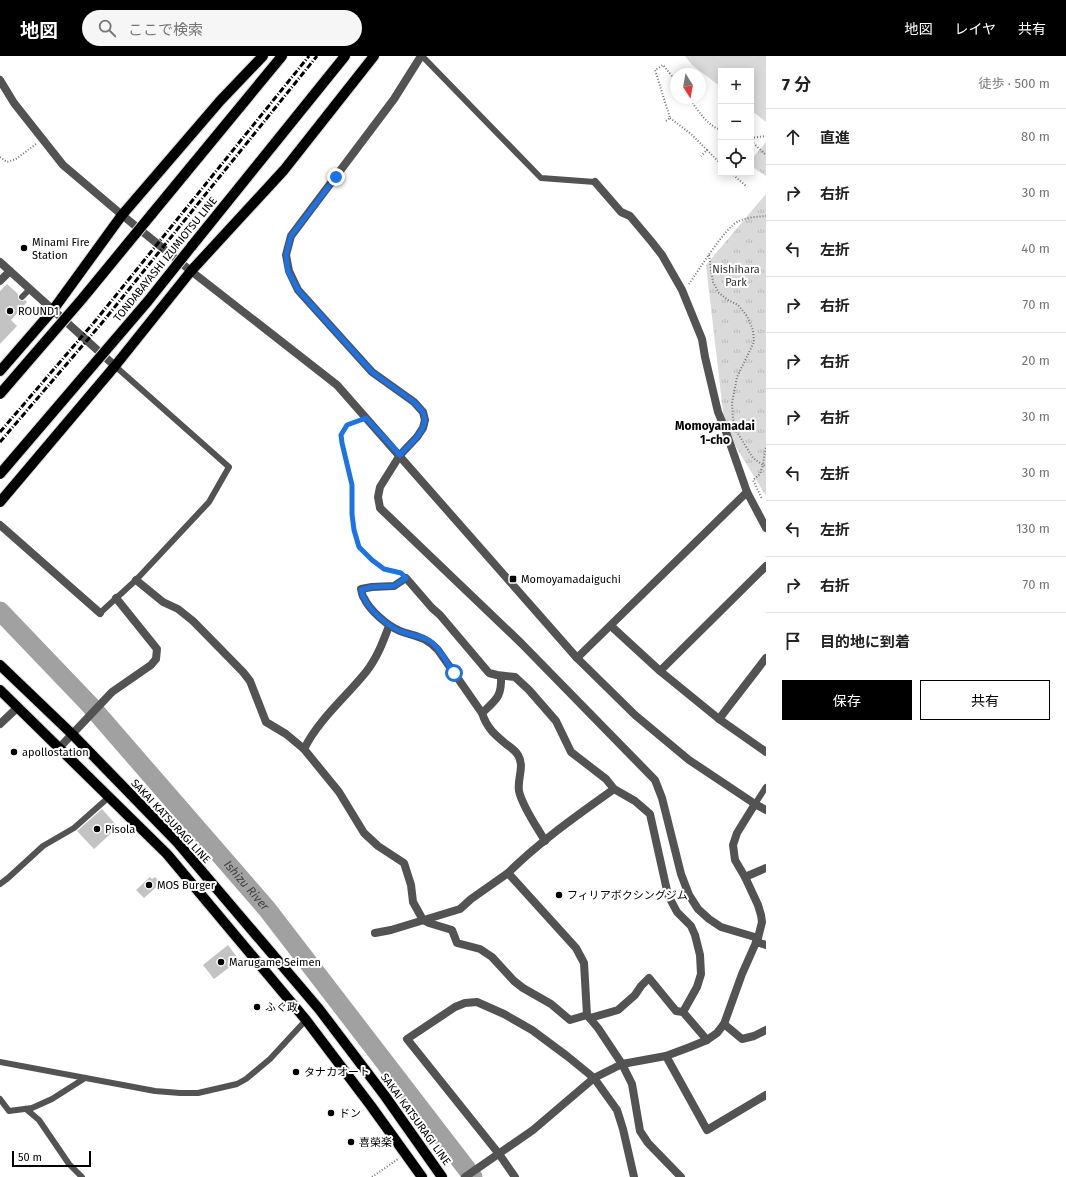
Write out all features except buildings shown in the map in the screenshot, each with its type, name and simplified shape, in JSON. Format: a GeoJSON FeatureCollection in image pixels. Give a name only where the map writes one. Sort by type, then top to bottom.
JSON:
{"type":"FeatureCollection","features":[{"type":"Feature","properties":{"kind":"main road"},"geometry":{"type":"LineString","coordinates":[[0,371],[53,310],[122,215],[220,101],[263,56]]}},
{"type":"Feature","properties":{"kind":"main road"},"geometry":{"type":"LineString","coordinates":[[0,394],[87,293],[282,56]]}},
{"type":"Feature","properties":{"kind":"main road","name":"TONDABAYASHI IZUMIOTSU LINE"},"geometry":{"type":"LineString","coordinates":[[0,474],[148,301],[344,56]]}},
{"type":"Feature","properties":{"kind":"main road"},"geometry":{"type":"LineString","coordinates":[[0,502],[115,366],[191,271],[284,170],[374,56]]}},
{"type":"Feature","properties":{"kind":"main road","name":"SAKAI KATSURAGI LINE"},"geometry":{"type":"LineString","coordinates":[[0,665],[72,734],[177,842],[319,1009],[385,1096],[442,1177]]}},
{"type":"Feature","properties":{"kind":"main road"},"geometry":{"type":"LineString","coordinates":[[0,690],[167,854],[306,1020],[422,1177]]}},
{"type":"Feature","properties":{"kind":"street"},"geometry":{"type":"LineString","coordinates":[[422,56],[394,99],[291,236],[286,255],[288,271],[298,290],[372,372],[414,402],[423,412],[425,420],[423,428],[417,437],[400,455],[380,487],[378,497],[380,508],[521,642],[655,780],[662,798],[681,874],[689,895],[698,909],[708,919],[721,927],[757,940],[766,945]]}},
{"type":"Feature","properties":{"kind":"street"},"geometry":{"type":"LineString","coordinates":[[0,80],[14,103],[63,165],[191,271],[337,385],[577,658],[635,716],[689,760],[766,810]]}},
{"type":"Feature","properties":{"kind":"street"},"geometry":{"type":"LineString","coordinates":[[595,182],[621,212],[630,216],[651,241],[662,255],[682,290],[702,339],[718,412],[747,492],[766,528]]}},
{"type":"Feature","properties":{"kind":"street"},"geometry":{"type":"LineString","coordinates":[[0,262],[115,366]]}},
{"type":"Feature","properties":{"kind":"street"},"geometry":{"type":"LineString","coordinates":[[0,281],[10,271]]}},
{"type":"Feature","properties":{"kind":"street"},"geometry":{"type":"LineString","coordinates":[[577,658],[747,492]]}},
{"type":"Feature","properties":{"kind":"street"},"geometry":{"type":"LineString","coordinates":[[0,525],[100,613]]}},
{"type":"Feature","properties":{"kind":"street"},"geometry":{"type":"LineString","coordinates":[[660,671],[766,566]]}},
{"type":"Feature","properties":{"kind":"street"},"geometry":{"type":"LineString","coordinates":[[545,841],[524,804],[519,792],[519,781],[522,768],[521,761],[517,753],[496,736],[485,724],[482,713],[431,642],[390,626],[372,610],[364,598],[361,590],[372,587],[394,586],[406,578],[440,615],[489,673],[515,677],[529,690],[556,721],[571,752],[606,779],[614,788],[635,801],[650,814],[668,895],[677,912],[691,926],[700,955],[701,974],[697,987],[683,1012]]}},
{"type":"Feature","properties":{"kind":"street"},"geometry":{"type":"LineString","coordinates":[[136,580],[163,602],[178,608],[193,621],[243,672],[250,681],[266,722],[286,734],[304,749],[339,792],[364,833],[378,846],[404,863],[411,886],[413,902],[423,920],[452,930],[457,943],[480,949],[492,957],[514,981],[551,1004],[570,1020],[618,1010],[635,995],[649,978],[676,1011],[683,1012],[707,1040]]}},
{"type":"Feature","properties":{"kind":"street"},"geometry":{"type":"LineString","coordinates":[[60,748],[112,692],[150,665],[156,659],[157,649],[116,598]]}},
{"type":"Feature","properties":{"kind":"street"},"geometry":{"type":"LineString","coordinates":[[304,749],[315,730],[366,672],[380,651],[390,626]]}},
{"type":"Feature","properties":{"kind":"street"},"geometry":{"type":"LineString","coordinates":[[611,626],[660,671],[719,719],[766,752]]}},
{"type":"Feature","properties":{"kind":"street"},"geometry":{"type":"LineString","coordinates":[[719,719],[766,658]]}},
{"type":"Feature","properties":{"kind":"street"},"geometry":{"type":"LineString","coordinates":[[482,713],[496,700],[502,688],[501,676]]}},
{"type":"Feature","properties":{"kind":"street"},"geometry":{"type":"LineString","coordinates":[[0,724],[18,706]]}},
{"type":"Feature","properties":{"kind":"street"},"geometry":{"type":"LineString","coordinates":[[375,933],[391,930],[460,909],[471,899],[508,873],[520,861],[614,788]]}},
{"type":"Feature","properties":{"kind":"street"},"geometry":{"type":"LineString","coordinates":[[465,1177],[533,1130],[594,1078],[622,1064],[666,1056],[707,1040],[717,1033],[724,1024],[742,974],[757,940],[762,922],[758,905],[736,860],[733,845],[737,833],[755,804]]}},
{"type":"Feature","properties":{"kind":"street"},"geometry":{"type":"LineString","coordinates":[[745,877],[766,868]]}},
{"type":"Feature","properties":{"kind":"street"},"geometry":{"type":"LineString","coordinates":[[508,873],[576,948],[584,963],[589,1016],[622,1064],[632,1084],[640,1131],[648,1143],[681,1177]]}},
{"type":"Feature","properties":{"kind":"street"},"geometry":{"type":"LineString","coordinates":[[515,1177],[499,1154],[407,1039],[455,1007],[477,1002],[504,1014],[532,1030],[594,1078],[617,1110],[624,1129],[632,1176]]}},
{"type":"Feature","properties":{"kind":"street"},"geometry":{"type":"LineString","coordinates":[[724,1024],[742,1038],[754,1036],[766,1030]]}},
{"type":"Feature","properties":{"kind":"street"},"geometry":{"type":"LineString","coordinates":[[666,1056],[707,1130],[766,1095]]}},
{"type":"Feature","properties":{"kind":"lane"},"geometry":{"type":"LineString","coordinates":[[422,56],[541,178],[595,182]]}},
{"type":"Feature","properties":{"kind":"lane"},"geometry":{"type":"LineString","coordinates":[[22,298],[30,289]]}},
{"type":"Feature","properties":{"kind":"lane"},"geometry":{"type":"LineString","coordinates":[[100,613],[136,580],[209,502],[229,467],[115,366]]}},
{"type":"Feature","properties":{"kind":"lane"},"geometry":{"type":"LineString","coordinates":[[755,804],[766,787]]}},
{"type":"Feature","properties":{"kind":"lane"},"geometry":{"type":"LineString","coordinates":[[0,884],[43,846],[74,828],[109,797]]}},
{"type":"Feature","properties":{"kind":"lane"},"geometry":{"type":"LineString","coordinates":[[0,1062],[155,1091],[180,1093],[198,1092],[236,1084],[246,1079],[270,1059],[306,1020]]}},
{"type":"Feature","properties":{"kind":"lane"},"geometry":{"type":"LineString","coordinates":[[0,1098],[9,1111],[32,1108],[52,1099],[85,1078]]}},
{"type":"Feature","properties":{"kind":"lane"},"geometry":{"type":"LineString","coordinates":[[26,1109],[39,1120],[69,1164],[82,1177]]}},
{"type":"Feature","properties":{"kind":"path"},"geometry":{"type":"LineString","coordinates":[[670,74],[663,65],[655,70],[670,118],[690,134],[718,161]]}},
{"type":"Feature","properties":{"kind":"path"},"geometry":{"type":"LineString","coordinates":[[694,104],[708,123],[718,128]]}},
{"type":"Feature","properties":{"kind":"path"},"geometry":{"type":"LineString","coordinates":[[666,121],[670,118]]}},
{"type":"Feature","properties":{"kind":"path"},"geometry":{"type":"LineString","coordinates":[[754,138],[766,136]]}},
{"type":"Feature","properties":{"kind":"path"},"geometry":{"type":"LineString","coordinates":[[0,157],[6,162],[16,159],[42,139]]}},
{"type":"Feature","properties":{"kind":"path"},"geometry":{"type":"LineString","coordinates":[[752,140],[766,155]]}},
{"type":"Feature","properties":{"kind":"path"},"geometry":{"type":"LineString","coordinates":[[701,156],[707,150]]}},
{"type":"Feature","properties":{"kind":"path"},"geometry":{"type":"LineString","coordinates":[[734,176],[746,186]]}},
{"type":"Feature","properties":{"kind":"path"},"geometry":{"type":"LineString","coordinates":[[682,290],[688,287],[709,255],[729,229],[738,221],[766,216]]}},
{"type":"Feature","properties":{"kind":"path"},"geometry":{"type":"LineString","coordinates":[[709,255],[713,282],[719,293],[738,305],[747,316],[753,330],[754,342],[738,377],[732,403],[733,419],[737,432],[753,458],[766,466]]}},
{"type":"Feature","properties":{"kind":"path"},"geometry":{"type":"LineString","coordinates":[[366,418],[347,425],[341,435],[352,485],[352,514],[354,530],[359,547],[372,560],[384,569],[401,573],[406,578]]}},
{"type":"Feature","properties":{"kind":"path"},"geometry":{"type":"LineString","coordinates":[[763,500],[753,480],[760,474],[763,465],[764,450],[766,448]]}},
{"type":"Feature","properties":{"kind":"path"},"geometry":{"type":"LineString","coordinates":[[372,1177],[405,1154]]}},
{"type":"Feature","properties":{"kind":"green space"},"geometry":{"type":"Polygon","coordinates":[[[685,56],[766,56],[766,122],[754,112],[754,68],[718,68],[718,85],[706,76],[706,68],[696,68],[685,56]]]}},
{"type":"Feature","properties":{"kind":"green space"},"geometry":{"type":"Polygon","coordinates":[[[766,142],[766,176],[754,168],[754,156],[766,142]]]}},
{"type":"Feature","properties":{"kind":"green space","name":"Nishihara Park"},"geometry":{"type":"Polygon","coordinates":[[[766,194],[766,496],[725,429],[706,265],[766,194]]]}},
{"type":"Feature","properties":{"kind":"waterway","name":"Ishizu River"},"geometry":{"type":"LineString","coordinates":[[0,611],[89,704],[267,909],[473,1177]]}},
{"type":"Feature","properties":{"kind":"railway"},"geometry":{"type":"LineString","coordinates":[[0,432],[96,320],[309,56]]}},
{"type":"Feature","properties":{"kind":"railway"},"geometry":{"type":"LineString","coordinates":[[0,442],[101,324],[317,56]]}},
{"type":"Feature","properties":{"kind":"place","name":"Minami Fire Station"},"geometry":{"type":"Point","coordinates":[24,248]}},
{"type":"Feature","properties":{"kind":"place","name":"ROUND1"},"geometry":{"type":"Point","coordinates":[10,311]}},
{"type":"Feature","properties":{"kind":"place","name":"Momoyamadaiguchi"},"geometry":{"type":"Point","coordinates":[513,579]}},
{"type":"Feature","properties":{"kind":"place","name":"apollostation"},"geometry":{"type":"Point","coordinates":[14,752]}},
{"type":"Feature","properties":{"kind":"place","name":"Pisola"},"geometry":{"type":"Point","coordinates":[97,829]}},
{"type":"Feature","properties":{"kind":"place","name":"MOS Burger"},"geometry":{"type":"Point","coordinates":[149,885]}},
{"type":"Feature","properties":{"kind":"place","name":"フィリアボクシングジム"},"geometry":{"type":"Point","coordinates":[559,895]}},
{"type":"Feature","properties":{"kind":"place","name":"Marugame Seimen"},"geometry":{"type":"Point","coordinates":[221,962]}},
{"type":"Feature","properties":{"kind":"place","name":"ふぐ政"},"geometry":{"type":"Point","coordinates":[257,1007]}},
{"type":"Feature","properties":{"kind":"place","name":"タナカオート"},"geometry":{"type":"Point","coordinates":[296,1072]}},
{"type":"Feature","properties":{"kind":"place","name":"ドン"},"geometry":{"type":"Point","coordinates":[331,1113]}},
{"type":"Feature","properties":{"kind":"place","name":"喜榮楽"},"geometry":{"type":"Point","coordinates":[351,1142]}},
{"type":"Feature","properties":{"kind":"district","name":"Momoyamadai 1-cho"},"geometry":{"type":"Point","coordinates":[715,433]}},
{"type":"Feature","properties":{"kind":"route"},"geometry":{"type":"LineString","coordinates":[[336,177],[291,236],[286,255],[288,271],[298,290],[372,372],[414,402],[423,412],[425,420],[423,428],[417,437],[400,455],[366,418],[347,425],[341,435],[352,485],[352,514],[354,530],[359,547],[384,569],[401,573],[406,578],[394,586],[372,587],[361,590],[364,598],[372,610],[390,626],[431,642],[454,673]]}}]}
